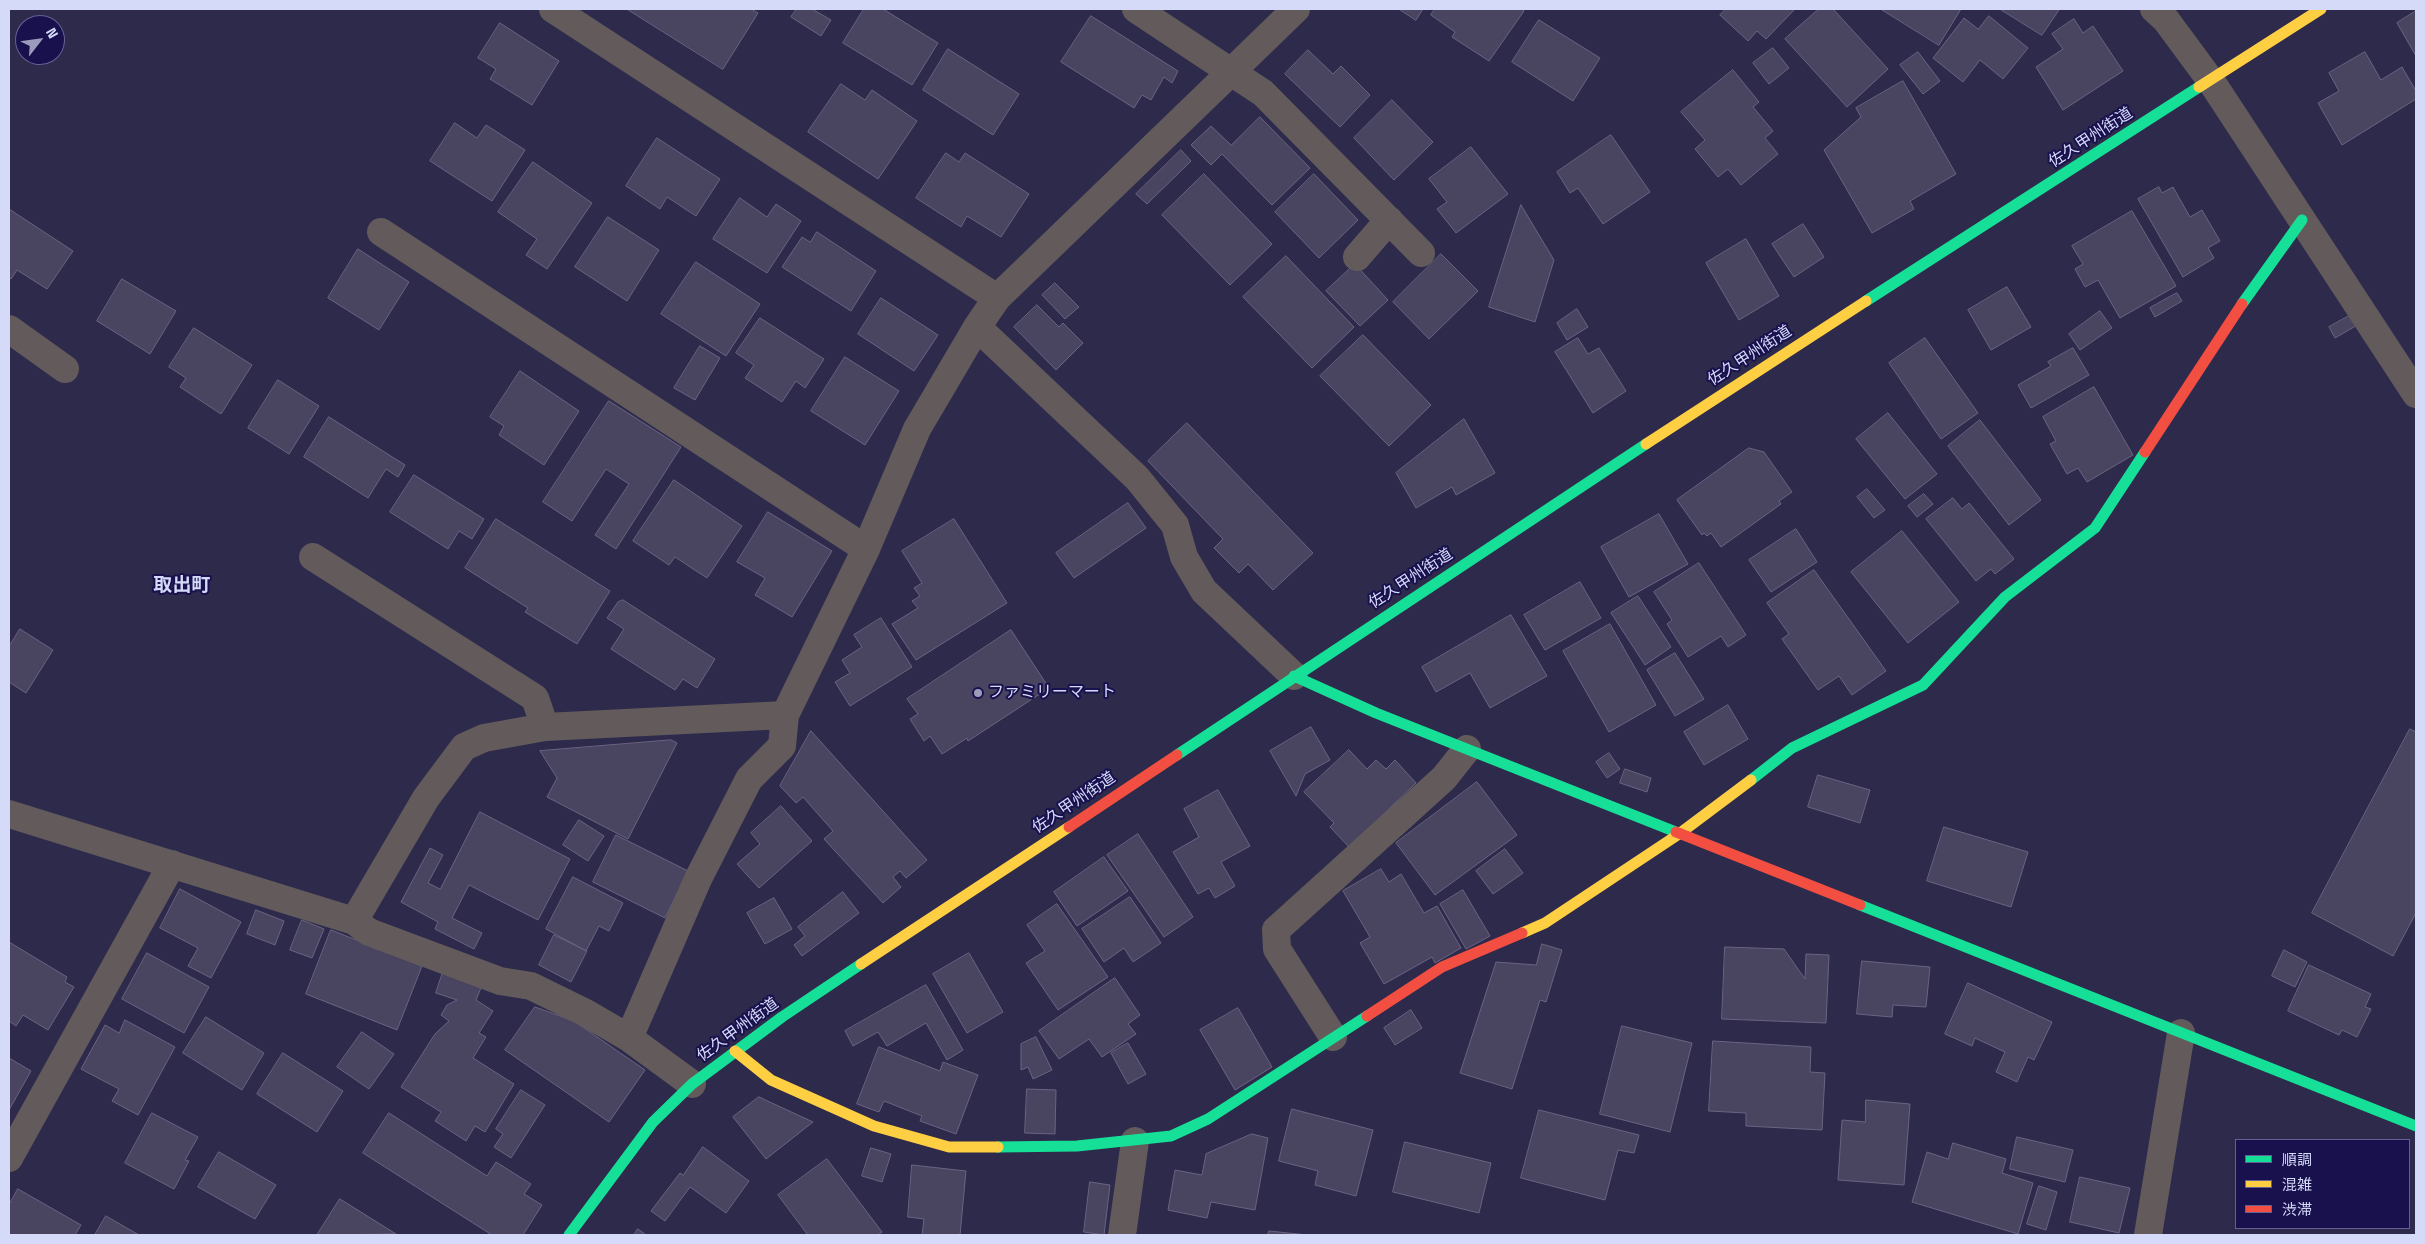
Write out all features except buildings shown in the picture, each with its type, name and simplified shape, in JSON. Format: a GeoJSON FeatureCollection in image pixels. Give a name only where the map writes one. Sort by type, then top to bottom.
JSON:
{"type":"FeatureCollection","features":[{"type":"Feature","properties":{"kind":"street"},"geometry":{"type":"LineString","coordinates":[[553,9],[997,298]]}},
{"type":"Feature","properties":{"kind":"street"},"geometry":{"type":"LineString","coordinates":[[1136,9],[1263,92],[1421,253]]}},
{"type":"Feature","properties":{"kind":"street"},"geometry":{"type":"LineString","coordinates":[[629,1038],[698,879],[745,787],[750,779],[782,746],[785,714],[866,549],[918,429],[977,327],[997,298],[1296,9]]}},
{"type":"Feature","properties":{"kind":"street"},"geometry":{"type":"LineString","coordinates":[[2154,9],[2166,20],[2211,81],[2416,394]]}},
{"type":"Feature","properties":{"kind":"street","name":"佐久甲州街道"},"geometry":{"type":"LineString","coordinates":[[569,1235],[653,1122],[692,1084],[799,1006],[1753,373],[2321,9]]}},
{"type":"Feature","properties":{"kind":"street"},"geometry":{"type":"LineString","coordinates":[[1357,257],[1389,220]]}},
{"type":"Feature","properties":{"kind":"street"},"geometry":{"type":"LineString","coordinates":[[735,1051],[771,1080],[849,1115],[874,1126],[949,1147],[1077,1146],[1136,1141],[1171,1136],[1208,1119],[1442,967],[1545,923],[1679,834],[1792,748],[1923,685],[2005,597],[2095,528],[2246,300],[2302,220]]}},
{"type":"Feature","properties":{"kind":"street"},"geometry":{"type":"LineString","coordinates":[[381,232],[866,549]]}},
{"type":"Feature","properties":{"kind":"street"},"geometry":{"type":"LineString","coordinates":[[977,327],[1138,478],[1174,525],[1184,557],[1204,591],[1294,676],[1376,713],[2416,1126]]}},
{"type":"Feature","properties":{"kind":"street"},"geometry":{"type":"LineString","coordinates":[[9,329],[65,369]]}},
{"type":"Feature","properties":{"kind":"street"},"geometry":{"type":"LineString","coordinates":[[313,557],[535,698],[544,727]]}},
{"type":"Feature","properties":{"kind":"street"},"geometry":{"type":"LineString","coordinates":[[354,921],[426,798],[464,747],[484,738],[544,727],[785,714]]}},
{"type":"Feature","properties":{"kind":"street"},"geometry":{"type":"LineString","coordinates":[[1333,1037],[1278,949],[1276,930],[1444,778],[1467,749]]}},
{"type":"Feature","properties":{"kind":"street"},"geometry":{"type":"LineString","coordinates":[[9,814],[354,921],[369,932],[500,981],[531,986],[586,1013],[629,1038],[692,1084]]}},
{"type":"Feature","properties":{"kind":"street"},"geometry":{"type":"LineString","coordinates":[[9,1158],[172,864]]}},
{"type":"Feature","properties":{"kind":"street"},"geometry":{"type":"LineString","coordinates":[[2148,1235],[2181,1033]]}},
{"type":"Feature","properties":{"kind":"street"},"geometry":{"type":"LineString","coordinates":[[1122,1235],[1136,1141]]}},
{"type":"Feature","properties":{"kind":"traffic: fast"},"geometry":{"type":"LineString","coordinates":[[1866,301],[2199,87]]}},
{"type":"Feature","properties":{"kind":"traffic: fast"},"geometry":{"type":"LineString","coordinates":[[2242,304],[2302,220]]}},
{"type":"Feature","properties":{"kind":"traffic: fast"},"geometry":{"type":"LineString","coordinates":[[1177,755],[1646,444]]}},
{"type":"Feature","properties":{"kind":"traffic: fast"},"geometry":{"type":"LineString","coordinates":[[1751,780],[1792,748],[1923,685],[2005,597],[2095,528],[2145,452]]}},
{"type":"Feature","properties":{"kind":"traffic: fast"},"geometry":{"type":"LineString","coordinates":[[1294,676],[1376,713],[1676,832]]}},
{"type":"Feature","properties":{"kind":"traffic: fast"},"geometry":{"type":"LineString","coordinates":[[1860,905],[2416,1126]]}},
{"type":"Feature","properties":{"kind":"traffic: fast"},"geometry":{"type":"LineString","coordinates":[[569,1235],[653,1122],[692,1084],[782,1017],[861,964]]}},
{"type":"Feature","properties":{"kind":"traffic: fast"},"geometry":{"type":"LineString","coordinates":[[998,1147],[1077,1146],[1171,1136],[1208,1119],[1367,1016]]}},
{"type":"Feature","properties":{"kind":"traffic: slow"},"geometry":{"type":"LineString","coordinates":[[2199,87],[2321,9]]}},
{"type":"Feature","properties":{"kind":"traffic: slow"},"geometry":{"type":"LineString","coordinates":[[1646,444],[1866,301]]}},
{"type":"Feature","properties":{"kind":"traffic: slow"},"geometry":{"type":"LineString","coordinates":[[1522,933],[1545,923],[1679,834],[1751,780]]}},
{"type":"Feature","properties":{"kind":"traffic: slow"},"geometry":{"type":"LineString","coordinates":[[861,964],[1069,827]]}},
{"type":"Feature","properties":{"kind":"traffic: slow"},"geometry":{"type":"LineString","coordinates":[[735,1051],[771,1080],[874,1126],[949,1147],[998,1147]]}},
{"type":"Feature","properties":{"kind":"traffic: jam"},"geometry":{"type":"LineString","coordinates":[[2145,452],[2242,304]]}},
{"type":"Feature","properties":{"kind":"traffic: jam"},"geometry":{"type":"LineString","coordinates":[[1069,827],[1177,755]]}},
{"type":"Feature","properties":{"kind":"traffic: jam"},"geometry":{"type":"LineString","coordinates":[[1676,832],[1860,905]]}},
{"type":"Feature","properties":{"kind":"traffic: jam"},"geometry":{"type":"LineString","coordinates":[[1367,1016],[1442,967],[1522,933]]}},
{"type":"Feature","properties":{"kind":"place","name":"ファミリーマート"},"geometry":{"type":"Point","coordinates":[978,693]}},
{"type":"Feature","properties":{"kind":"district","name":"取出町"},"geometry":{"type":"Point","coordinates":[182,586]}}]}
